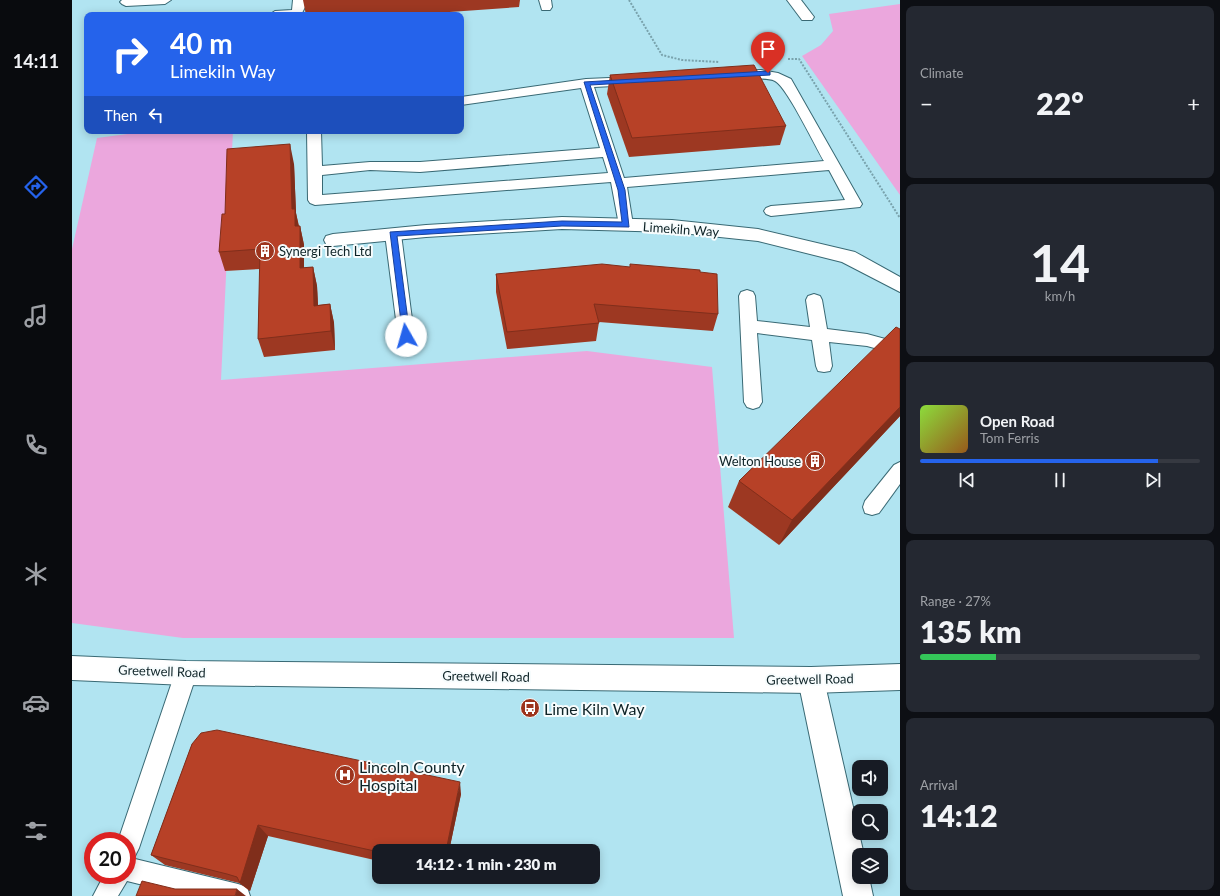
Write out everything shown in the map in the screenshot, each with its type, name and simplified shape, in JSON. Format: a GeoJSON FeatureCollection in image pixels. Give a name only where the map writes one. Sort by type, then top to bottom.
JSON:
{"type":"FeatureCollection","features":[{"type":"Feature","properties":{"kind":"street"},"geometry":{"type":"LineString","coordinates":[[794,0],[807,17]]}},
{"type":"Feature","properties":{"kind":"street","name":"Limekiln Way"},"geometry":{"type":"LineString","coordinates":[[333,240],[392,234],[562,223],[672,226],[758,235],[848,257],[900,285]]}},
{"type":"Feature","properties":{"kind":"street","name":"Greetwell Road"},"geometry":{"type":"LineString","coordinates":[[72,668],[186,673],[811,680],[900,677]]}},
{"type":"Feature","properties":{"kind":"street"},"geometry":{"type":"LineString","coordinates":[[811,680],[858,896]]}},
{"type":"Feature","properties":{"kind":"lane"},"geometry":{"type":"LineString","coordinates":[[124,12],[126,1],[165,0]]}},
{"type":"Feature","properties":{"kind":"lane"},"geometry":{"type":"LineString","coordinates":[[296,12],[299,7],[299,0]]}},
{"type":"Feature","properties":{"kind":"lane"},"geometry":{"type":"LineString","coordinates":[[720,76],[768,73],[778,76],[786,82],[855,204],[771,210]]}},
{"type":"Feature","properties":{"kind":"lane"},"geometry":{"type":"LineString","coordinates":[[464,101],[586,83],[649,80]]}},
{"type":"Feature","properties":{"kind":"lane"},"geometry":{"type":"LineString","coordinates":[[586,83],[618,180],[626,225]]}},
{"type":"Feature","properties":{"kind":"lane"},"geometry":{"type":"LineString","coordinates":[[314,134],[315,200],[833,165]]}},
{"type":"Feature","properties":{"kind":"lane"},"geometry":{"type":"LineString","coordinates":[[314,171],[370,166],[420,167],[609,152]]}},
{"type":"Feature","properties":{"kind":"lane"},"geometry":{"type":"LineString","coordinates":[[392,234],[406,336]]}},
{"type":"Feature","properties":{"kind":"lane"},"geometry":{"type":"LineString","coordinates":[[746,296],[753,402]]}},
{"type":"Feature","properties":{"kind":"lane"},"geometry":{"type":"LineString","coordinates":[[814,300],[824,366]]}},
{"type":"Feature","properties":{"kind":"lane"},"geometry":{"type":"LineString","coordinates":[[749,326],[819,333],[867,340],[900,349]]}},
{"type":"Feature","properties":{"kind":"lane"},"geometry":{"type":"LineString","coordinates":[[872,507],[900,470]]}},
{"type":"Feature","properties":{"kind":"lane"},"geometry":{"type":"LineString","coordinates":[[132,832],[186,673]]}},
{"type":"Feature","properties":{"kind":"lane"},"geometry":{"type":"LineString","coordinates":[[136,871],[238,896]]}},
{"type":"Feature","properties":{"kind":"lane"},"geometry":{"type":"LineString","coordinates":[[105,896],[112,884]]}},
{"type":"Feature","properties":{"kind":"shaded area"},"geometry":{"type":"Polygon","coordinates":[[[900,4],[900,195],[802,56],[821,45],[833,31],[829,14],[900,4]]]}},
{"type":"Feature","properties":{"kind":"shaded area"},"geometry":{"type":"Polygon","coordinates":[[[127,134],[233,134],[221,380],[587,351],[712,367],[734,638],[183,638],[72,623],[72,249],[97,138],[127,134]]]}},
{"type":"Feature","properties":{"kind":"building"},"geometry":{"type":"Polygon","coordinates":[[[754,65],[786,126],[632,138],[610,75],[754,65]]]}},
{"type":"Feature","properties":{"kind":"building"},"geometry":{"type":"Polygon","coordinates":[[[290,144],[292,209],[295,209],[295,226],[300,226],[300,268],[313,267],[314,306],[330,304],[331,331],[258,339],[260,249],[219,252],[222,214],[225,214],[227,149],[290,144]]]}},
{"type":"Feature","properties":{"kind":"building"},"geometry":{"type":"Polygon","coordinates":[[[602,264],[630,267],[630,264],[700,270],[700,272],[717,274],[718,314],[594,304],[599,323],[507,332],[496,274],[602,264]]]}},
{"type":"Feature","properties":{"kind":"building","name":"Welton House"},"geometry":{"type":"Polygon","coordinates":[[[896,327],[900,329],[900,407],[792,520],[739,481],[896,327]]]}},
{"type":"Feature","properties":{"kind":"building"},"geometry":{"type":"Polygon","coordinates":[[[217,730],[460,782],[447,844],[372,844],[372,850],[258,825],[240,883],[237,877],[151,855],[192,744],[201,733],[217,730]]]}},
{"type":"Feature","properties":{"kind":"building"},"geometry":{"type":"Polygon","coordinates":[[[142,881],[175,889],[237,889],[235,896],[136,896],[142,881]]]}},
{"type":"Feature","properties":{"kind":"place","name":"Synergi Tech Ltd"},"geometry":{"type":"Point","coordinates":[265,251]}},
{"type":"Feature","properties":{"kind":"place","name":"Welton House"},"geometry":{"type":"Point","coordinates":[815,461]}},
{"type":"Feature","properties":{"kind":"place","name":"Lime Kiln Way"},"geometry":{"type":"Point","coordinates":[530,708]}},
{"type":"Feature","properties":{"kind":"place","name":"Lincoln County Hospital"},"geometry":{"type":"Point","coordinates":[345,775]}},
{"type":"Feature","properties":{"kind":"route"},"geometry":{"type":"LineString","coordinates":[[406,336],[392,234],[562,223],[626,225],[622,190],[586,83],[768,73]]}}]}
